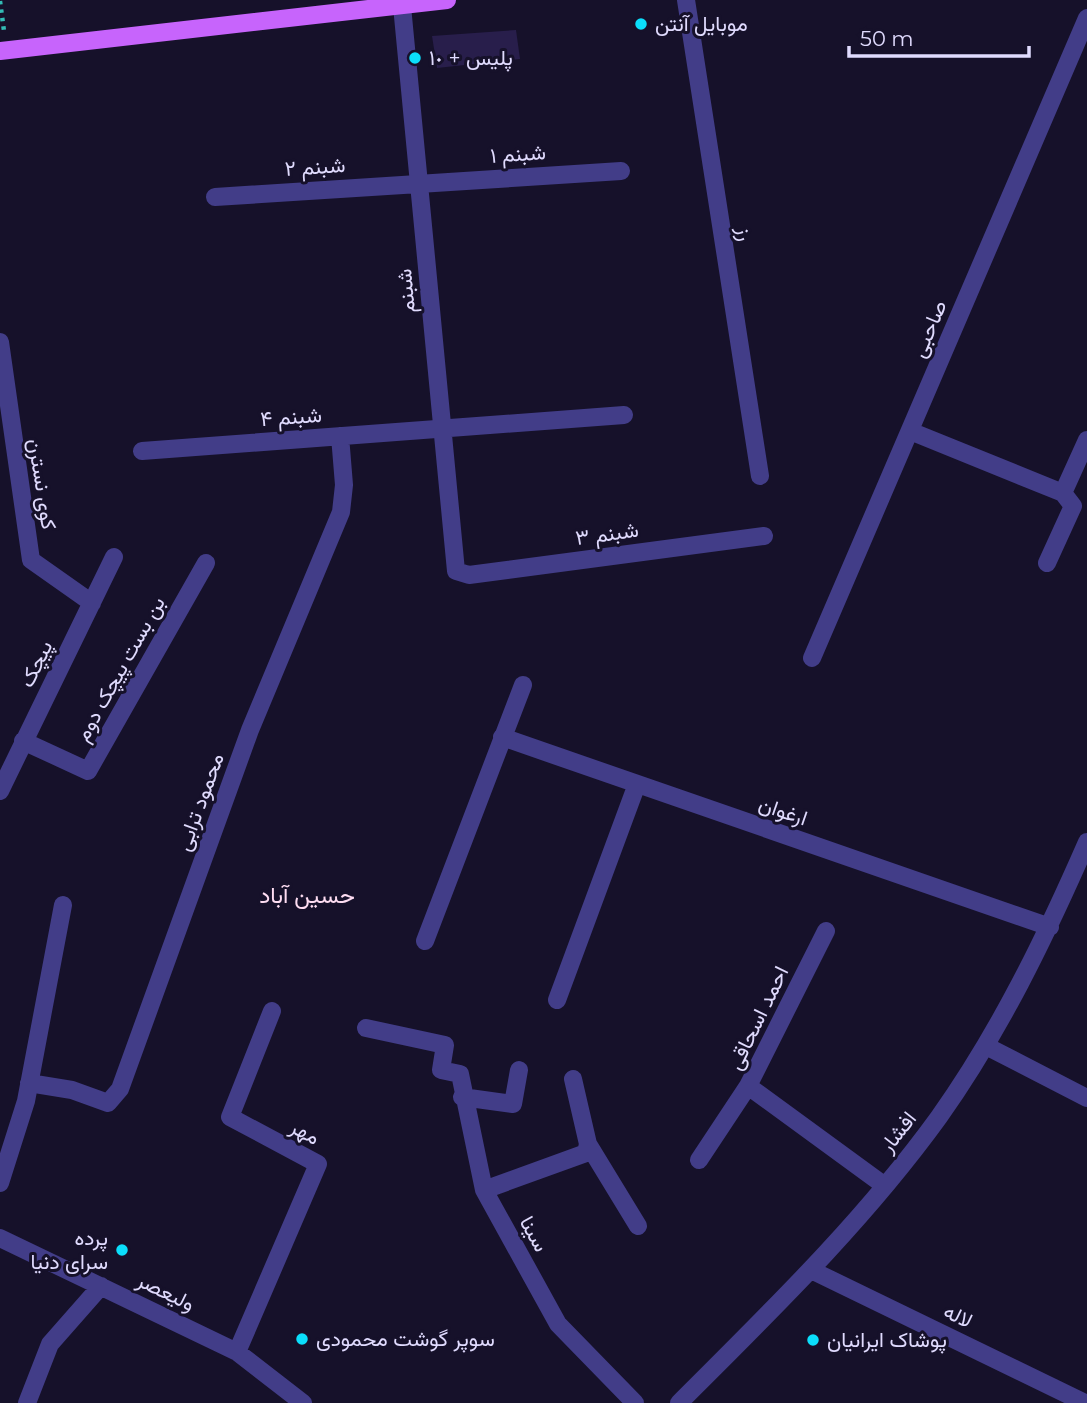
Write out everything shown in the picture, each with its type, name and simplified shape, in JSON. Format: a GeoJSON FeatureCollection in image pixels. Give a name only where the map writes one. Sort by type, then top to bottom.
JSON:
{"type":"FeatureCollection","features":[{"type":"Feature","properties":{"kind":"main road"},"geometry":{"type":"LineString","coordinates":[[3,51],[447,0]]}},
{"type":"Feature","properties":{"kind":"street","name":"رز"},"geometry":{"type":"LineString","coordinates":[[686,0],[760,476]]}},
{"type":"Feature","properties":{"kind":"street","name":"شبنم"},"geometry":{"type":"LineString","coordinates":[[402,6],[456,571]]}},
{"type":"Feature","properties":{"kind":"street","name":"صاحبی"},"geometry":{"type":"LineString","coordinates":[[812,658],[1087,18]]}},
{"type":"Feature","properties":{"kind":"street","name":"شبنم ۱"},"geometry":{"type":"LineString","coordinates":[[419,184],[621,171]]}},
{"type":"Feature","properties":{"kind":"street","name":"شبنم ۲"},"geometry":{"type":"LineString","coordinates":[[215,197],[419,184]]}},
{"type":"Feature","properties":{"kind":"street","name":"کوی نسترن"},"geometry":{"type":"LineString","coordinates":[[0,342],[31,559],[92,603]]}},
{"type":"Feature","properties":{"kind":"street","name":"شبنم ۴"},"geometry":{"type":"LineString","coordinates":[[142,451],[624,415]]}},
{"type":"Feature","properties":{"kind":"street"},"geometry":{"type":"LineString","coordinates":[[910,431],[1063,493],[1073,506],[1047,563]]}},
{"type":"Feature","properties":{"kind":"street","name":"محمود ترابی"},"geometry":{"type":"LineString","coordinates":[[29,1083],[72,1090],[108,1103],[120,1089],[250,730],[341,512],[344,485],[340,436]]}},
{"type":"Feature","properties":{"kind":"street"},"geometry":{"type":"LineString","coordinates":[[1063,493],[1087,440]]}},
{"type":"Feature","properties":{"kind":"street","name":"شبنم ۳"},"geometry":{"type":"LineString","coordinates":[[456,571],[469,575],[764,536]]}},
{"type":"Feature","properties":{"kind":"street","name":"پیچک"},"geometry":{"type":"LineString","coordinates":[[0,791],[114,558]]}},
{"type":"Feature","properties":{"kind":"street","name":"بن بست پیچک دوم"},"geometry":{"type":"LineString","coordinates":[[23,741],[88,771],[206,563]]}},
{"type":"Feature","properties":{"kind":"street"},"geometry":{"type":"LineString","coordinates":[[425,941],[523,685]]}},
{"type":"Feature","properties":{"kind":"street","name":"ارغوان"},"geometry":{"type":"LineString","coordinates":[[502,737],[1050,927]]}},
{"type":"Feature","properties":{"kind":"street"},"geometry":{"type":"LineString","coordinates":[[557,1000],[637,784]]}},
{"type":"Feature","properties":{"kind":"street","name":"افشار"},"geometry":{"type":"LineString","coordinates":[[679,1403],[811,1270],[885,1186],[938,1117],[986,1046],[1081,870],[1087,842]]}},
{"type":"Feature","properties":{"kind":"street"},"geometry":{"type":"LineString","coordinates":[[0,1183],[29,1083],[63,905]]}},
{"type":"Feature","properties":{"kind":"street","name":"احمد اسحاقی"},"geometry":{"type":"LineString","coordinates":[[826,931],[748,1086],[885,1186]]}},
{"type":"Feature","properties":{"kind":"street","name":"مهر"},"geometry":{"type":"LineString","coordinates":[[237,1352],[318,1164],[230,1117],[272,1011]]}},
{"type":"Feature","properties":{"kind":"street","name":"سینا"},"geometry":{"type":"LineString","coordinates":[[366,1028],[445,1045],[441,1070],[460,1074],[462,1097],[484,1190],[558,1324],[635,1403]]}},
{"type":"Feature","properties":{"kind":"street"},"geometry":{"type":"LineString","coordinates":[[986,1046],[1087,1098]]}},
{"type":"Feature","properties":{"kind":"street"},"geometry":{"type":"LineString","coordinates":[[462,1097],[513,1104],[519,1070]]}},
{"type":"Feature","properties":{"kind":"street"},"geometry":{"type":"LineString","coordinates":[[573,1079],[588,1144],[638,1226]]}},
{"type":"Feature","properties":{"kind":"street"},"geometry":{"type":"LineString","coordinates":[[698,1160],[748,1086]]}},
{"type":"Feature","properties":{"kind":"street"},"geometry":{"type":"LineString","coordinates":[[484,1190],[586,1153],[588,1144]]}},
{"type":"Feature","properties":{"kind":"street","name":"ولیعصر"},"geometry":{"type":"LineString","coordinates":[[0,1238],[237,1352],[303,1403]]}},
{"type":"Feature","properties":{"kind":"street","name":"لاله"},"geometry":{"type":"LineString","coordinates":[[811,1270],[1085,1403]]}},
{"type":"Feature","properties":{"kind":"street"},"geometry":{"type":"LineString","coordinates":[[27,1403],[50,1344],[101,1286]]}},
{"type":"Feature","properties":{"kind":"path"},"geometry":{"type":"LineString","coordinates":[[0,1],[3,51]]}},
{"type":"Feature","properties":{"kind":"building"},"geometry":{"type":"Polygon","coordinates":[[[516,30],[520,59],[437,68],[432,36],[516,30]]]}},
{"type":"Feature","properties":{"kind":"place","name":"موبایل آنتن"},"geometry":{"type":"Point","coordinates":[641,24]}},
{"type":"Feature","properties":{"kind":"place","name":"پلیس + ١٠"},"geometry":{"type":"Point","coordinates":[415,58]}},
{"type":"Feature","properties":{"kind":"place","name":"پرده سرای دنیا"},"geometry":{"type":"Point","coordinates":[122,1250]}},
{"type":"Feature","properties":{"kind":"place","name":"سوپر گوشت محمودی"},"geometry":{"type":"Point","coordinates":[302,1339]}},
{"type":"Feature","properties":{"kind":"place","name":"پوشاک ایرانیان"},"geometry":{"type":"Point","coordinates":[813,1340]}},
{"type":"Feature","properties":{"kind":"district","name":"حسین آباد"},"geometry":{"type":"Point","coordinates":[307,895]}}]}
